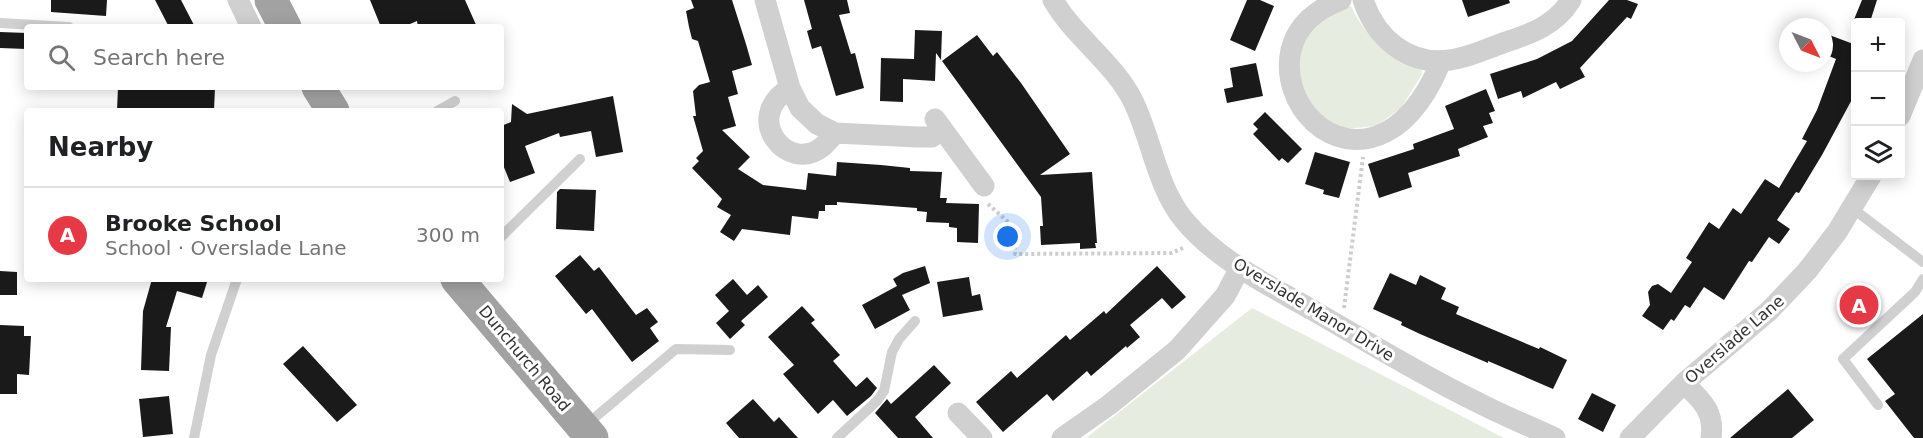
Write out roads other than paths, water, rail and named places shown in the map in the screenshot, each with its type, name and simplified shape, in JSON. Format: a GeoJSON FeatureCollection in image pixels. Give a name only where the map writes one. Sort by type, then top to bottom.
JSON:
{"type":"FeatureCollection","features":[{"type":"Feature","properties":{"kind":"highway"},"geometry":{"type":"LineString","coordinates":[[271,0],[283,24]]}},
{"type":"Feature","properties":{"kind":"highway"},"geometry":{"type":"LineString","coordinates":[[320,90],[331,108]]}},
{"type":"Feature","properties":{"kind":"highway","name":"Dunchurch Road"},"geometry":{"type":"LineString","coordinates":[[461,282],[587,433]]}},
{"type":"Feature","properties":{"kind":"street"},"geometry":{"type":"LineString","coordinates":[[238,0],[250,24]]}},
{"type":"Feature","properties":{"kind":"street"},"geometry":{"type":"LineString","coordinates":[[765,0],[794,99],[808,117],[835,133],[932,137],[938,123],[984,186]]}},
{"type":"Feature","properties":{"kind":"street","name":"Overslade Manor Drive"},"geometry":{"type":"LineString","coordinates":[[1053,0],[1077,33],[1111,68],[1134,103],[1153,158],[1169,194],[1183,219],[1202,238],[1240,268],[1342,327],[1476,402],[1555,438]]}},
{"type":"Feature","properties":{"kind":"street"},"geometry":{"type":"LineString","coordinates":[[1341,0],[1324,7],[1314,15],[1298,34],[1289,58],[1291,85],[1302,109],[1321,127],[1340,136],[1365,139],[1386,132],[1404,119],[1431,82],[1441,61]]}},
{"type":"Feature","properties":{"kind":"street"},"geometry":{"type":"LineString","coordinates":[[1363,0],[1377,29],[1392,44],[1411,55],[1441,61],[1459,58],[1543,28],[1556,18],[1571,0]]}},
{"type":"Feature","properties":{"kind":"street"},"geometry":{"type":"LineString","coordinates":[[1905,104],[1923,60]]}},
{"type":"Feature","properties":{"kind":"street"},"geometry":{"type":"LineString","coordinates":[[790,88],[775,100],[769,116],[771,133],[781,147],[807,154],[823,147],[835,133]]}},
{"type":"Feature","properties":{"kind":"street","name":"Overslade Lane"},"geometry":{"type":"LineString","coordinates":[[1630,438],[1684,383],[1770,311],[1807,271],[1838,232],[1869,180]]}},
{"type":"Feature","properties":{"kind":"street"},"geometry":{"type":"LineString","coordinates":[[1062,438],[1178,351],[1225,296],[1240,268]]}},
{"type":"Feature","properties":{"kind":"street"},"geometry":{"type":"LineString","coordinates":[[1684,383],[1705,404],[1713,425],[1711,438]]}},
{"type":"Feature","properties":{"kind":"street"},"geometry":{"type":"LineString","coordinates":[[958,413],[982,438]]}},
{"type":"Feature","properties":{"kind":"lane"},"geometry":{"type":"LineString","coordinates":[[0,23],[24,24]]}},
{"type":"Feature","properties":{"kind":"lane"},"geometry":{"type":"LineString","coordinates":[[442,108],[455,101]]}},
{"type":"Feature","properties":{"kind":"lane"},"geometry":{"type":"LineString","coordinates":[[504,234],[580,159]]}},
{"type":"Feature","properties":{"kind":"lane"},"geometry":{"type":"LineString","coordinates":[[1852,208],[1923,262]]}},
{"type":"Feature","properties":{"kind":"lane"},"geometry":{"type":"LineString","coordinates":[[1878,405],[1843,359],[1915,292],[1923,279]]}},
{"type":"Feature","properties":{"kind":"lane"},"geometry":{"type":"LineString","coordinates":[[194,438],[211,355],[236,282]]}},
{"type":"Feature","properties":{"kind":"lane"},"geometry":{"type":"LineString","coordinates":[[837,438],[877,401],[884,391],[895,345],[915,321]]}},
{"type":"Feature","properties":{"kind":"lane"},"geometry":{"type":"LineString","coordinates":[[587,433],[676,349],[730,350]]}},
{"type":"Feature","properties":{"kind":"place","name":"Brooke School"},"geometry":{"type":"Point","coordinates":[1859,305]}}]}
